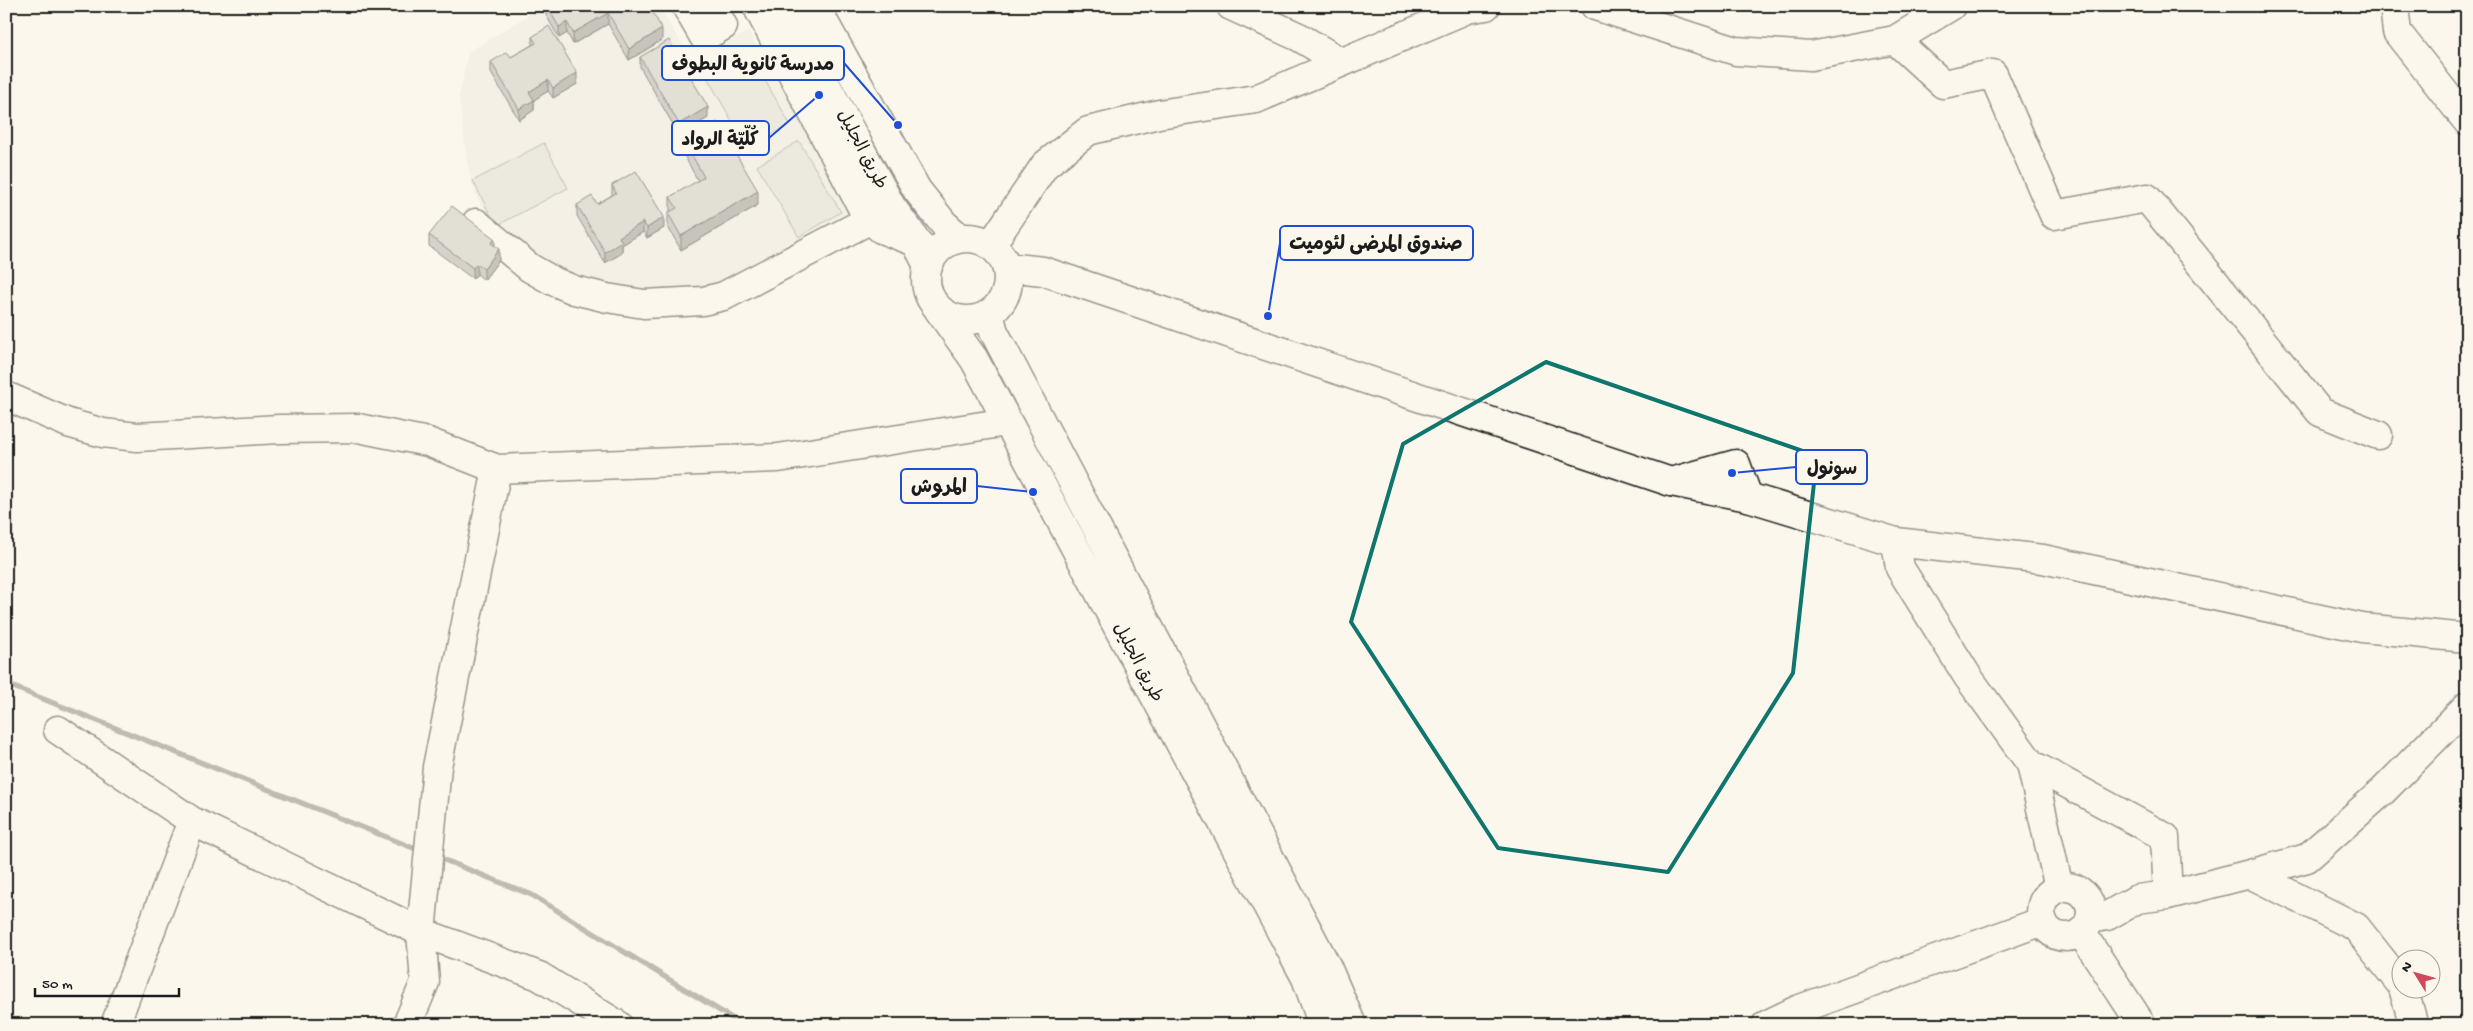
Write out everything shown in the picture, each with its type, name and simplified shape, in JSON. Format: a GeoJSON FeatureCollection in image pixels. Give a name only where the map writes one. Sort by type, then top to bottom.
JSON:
{"type":"FeatureCollection","features":[{"type":"Feature","properties":{"kind":"street"},"geometry":{"type":"LineString","coordinates":[[686,6],[704,37],[723,26],[712,6]]}},
{"type":"Feature","properties":{"kind":"street"},"geometry":{"type":"LineString","coordinates":[[757,6],[869,220],[881,229],[931,257],[940,247],[960,238],[979,239],[991,245],[1001,254],[1007,267],[1006,293],[999,305],[989,314],[977,319],[963,320],[949,317],[938,309],[930,298],[925,284],[923,254]]}},
{"type":"Feature","properties":{"kind":"street","name":"طريق الجليل"},"geometry":{"type":"LineString","coordinates":[[784,6],[891,206],[923,254]]}},
{"type":"Feature","properties":{"kind":"street","name":"طريق الجليل"},"geometry":{"type":"LineString","coordinates":[[816,6],[917,190],[944,224],[960,238]]}},
{"type":"Feature","properties":{"kind":"street"},"geometry":{"type":"LineString","coordinates":[[1231,6],[1299,37],[1341,62]]}},
{"type":"Feature","properties":{"kind":"street"},"geometry":{"type":"LineString","coordinates":[[991,245],[1045,165],[1088,131],[1159,114],[1256,99],[1467,9],[1486,6]]}},
{"type":"Feature","properties":{"kind":"street"},"geometry":{"type":"LineString","coordinates":[[1595,6],[1736,51],[1811,56],[1895,40],[1951,6]]}},
{"type":"Feature","properties":{"kind":"street"},"geometry":{"type":"LineString","coordinates":[[2394,6],[2397,32],[2467,121]]}},
{"type":"Feature","properties":{"kind":"street"},"geometry":{"type":"LineString","coordinates":[[1895,40],[1942,84],[1993,74],[2054,215],[2147,198],[2320,412],[2378,435]]}},
{"type":"Feature","properties":{"kind":"street"},"geometry":{"type":"LineString","coordinates":[[476,223],[517,259],[553,281],[607,298],[644,304],[703,301],[724,296],[869,220]]}},
{"type":"Feature","properties":{"kind":"street"},"geometry":{"type":"LineString","coordinates":[[1007,267],[1043,271],[1670,482],[1748,497],[1896,542],[2042,559],[2362,628],[2467,638]]}},
{"type":"Feature","properties":{"kind":"street","name":"طريق الجليل"},"geometry":{"type":"LineString","coordinates":[[938,309],[974,359],[1008,422],[1306,978],[1322,1025]]}},
{"type":"Feature","properties":{"kind":"street","name":"طريق الجليل"},"geometry":{"type":"LineString","coordinates":[[989,314],[994,332],[1327,967],[1352,1025]]}},
{"type":"Feature","properties":{"kind":"street"},"geometry":{"type":"LineString","coordinates":[[6,396],[68,423],[103,433],[137,437],[279,429],[358,428],[428,442],[497,469],[778,458],[1008,422]]}},
{"type":"Feature","properties":{"kind":"street"},"geometry":{"type":"LineString","coordinates":[[406,1025],[425,982],[420,932],[436,767],[497,469]]}},
{"type":"Feature","properties":{"kind":"street"},"geometry":{"type":"LineString","coordinates":[[1896,542],[1900,568],[1968,677],[2031,764],[2060,888]]}},
{"type":"Feature","properties":{"kind":"street"},"geometry":{"type":"LineString","coordinates":[[2085,925],[2107,916],[2137,899],[2168,894],[2307,858],[2383,791],[2467,706]]}},
{"type":"Feature","properties":{"kind":"street"},"geometry":{"type":"LineString","coordinates":[[58,730],[192,821],[420,932],[539,976],[618,1025]]}},
{"type":"Feature","properties":{"kind":"street"},"geometry":{"type":"LineString","coordinates":[[2031,764],[2165,837],[2168,894]]}},
{"type":"Feature","properties":{"kind":"street"},"geometry":{"type":"LineString","coordinates":[[115,1025],[192,821]]}},
{"type":"Feature","properties":{"kind":"street"},"geometry":{"type":"LineString","coordinates":[[2250,874],[2356,927],[2390,970]]}},
{"type":"Feature","properties":{"kind":"street"},"geometry":{"type":"LineString","coordinates":[[2060,888],[2074,889],[2086,897],[2091,912],[2085,925],[2074,936],[2058,936],[2046,927],[2043,921],[2041,914],[2044,901],[2053,891],[2060,888]]}},
{"type":"Feature","properties":{"kind":"street"},"geometry":{"type":"LineString","coordinates":[[1766,1025],[1797,1010],[2043,921]]}},
{"type":"Feature","properties":{"kind":"street"},"geometry":{"type":"LineString","coordinates":[[2085,925],[2142,1025]]}},
{"type":"Feature","properties":{"kind":"street"},"geometry":{"type":"LineString","coordinates":[[2406,998],[2414,1025]]}},
{"type":"Feature","properties":{"kind":"highlighted area"},"geometry":{"type":"Polygon","coordinates":[[[1546,362],[1817,456],[1793,673],[1668,872],[1498,848],[1351,622],[1403,444],[1546,362]]]}},
{"type":"Feature","properties":{"kind":"shaded area"},"geometry":{"type":"Polygon","coordinates":[[[543,6],[658,6],[694,63],[748,31],[856,216],[730,288],[659,295],[568,277],[493,228],[475,194],[467,163],[459,97],[468,52],[543,6]]]}},
{"type":"Feature","properties":{"kind":"shaded area"},"geometry":{"type":"Polygon","coordinates":[[[746,47],[790,124],[748,149],[704,72],[746,47]]]}},
{"type":"Feature","properties":{"kind":"shaded area"},"geometry":{"type":"Polygon","coordinates":[[[799,141],[841,212],[799,237],[757,166],[799,141]]]}},
{"type":"Feature","properties":{"kind":"shaded area"},"geometry":{"type":"Polygon","coordinates":[[[544,143],[568,188],[496,226],[473,181],[544,143]]]}},
{"type":"Feature","properties":{"kind":"building"},"geometry":{"type":"Polygon","coordinates":[[[547,6],[649,6],[662,29],[629,49],[608,13],[573,33],[567,22],[559,27],[547,6]]]}},
{"type":"Feature","properties":{"kind":"building"},"geometry":{"type":"Polygon","coordinates":[[[549,26],[577,73],[553,88],[548,80],[529,92],[534,100],[519,109],[491,62],[507,52],[511,57],[536,43],[532,37],[549,26]]]}},
{"type":"Feature","properties":{"kind":"building"},"geometry":{"type":"Polygon","coordinates":[[[669,40],[708,107],[679,124],[640,57],[669,40]]]}},
{"type":"Feature","properties":{"kind":"building"},"geometry":{"type":"Polygon","coordinates":[[[717,122],[758,191],[681,236],[668,213],[677,208],[670,197],[704,177],[684,141],[717,122]]]}},
{"type":"Feature","properties":{"kind":"building"},"geometry":{"type":"Polygon","coordinates":[[[636,171],[664,217],[647,228],[643,222],[619,237],[622,242],[605,252],[577,205],[592,196],[597,204],[616,193],[612,185],[636,171]]]}},
{"type":"Feature","properties":{"kind":"building"},"geometry":{"type":"Polygon","coordinates":[[[452,206],[495,239],[491,243],[499,249],[484,269],[477,264],[473,268],[429,235],[452,206]]]}},
{"type":"Feature","properties":{"kind":"waterway"},"geometry":{"type":"LineString","coordinates":[[6,684],[421,851]]}},
{"type":"Feature","properties":{"kind":"waterway"},"geometry":{"type":"LineString","coordinates":[[437,857],[532,895],[743,1025]]}},
{"type":"Feature","properties":{"kind":"place","name":"كُلّيّة الرواد"},"geometry":{"type":"Point","coordinates":[819,95]}},
{"type":"Feature","properties":{"kind":"place","name":"مدرسة ثانوية البطوف"},"geometry":{"type":"Point","coordinates":[898,125]}},
{"type":"Feature","properties":{"kind":"place","name":"صندوق المرضى لئوميت"},"geometry":{"type":"Point","coordinates":[1268,316]}},
{"type":"Feature","properties":{"kind":"place","name":"سونول"},"geometry":{"type":"Point","coordinates":[1732,473]}},
{"type":"Feature","properties":{"kind":"place","name":"المروش"},"geometry":{"type":"Point","coordinates":[1033,492]}}]}
